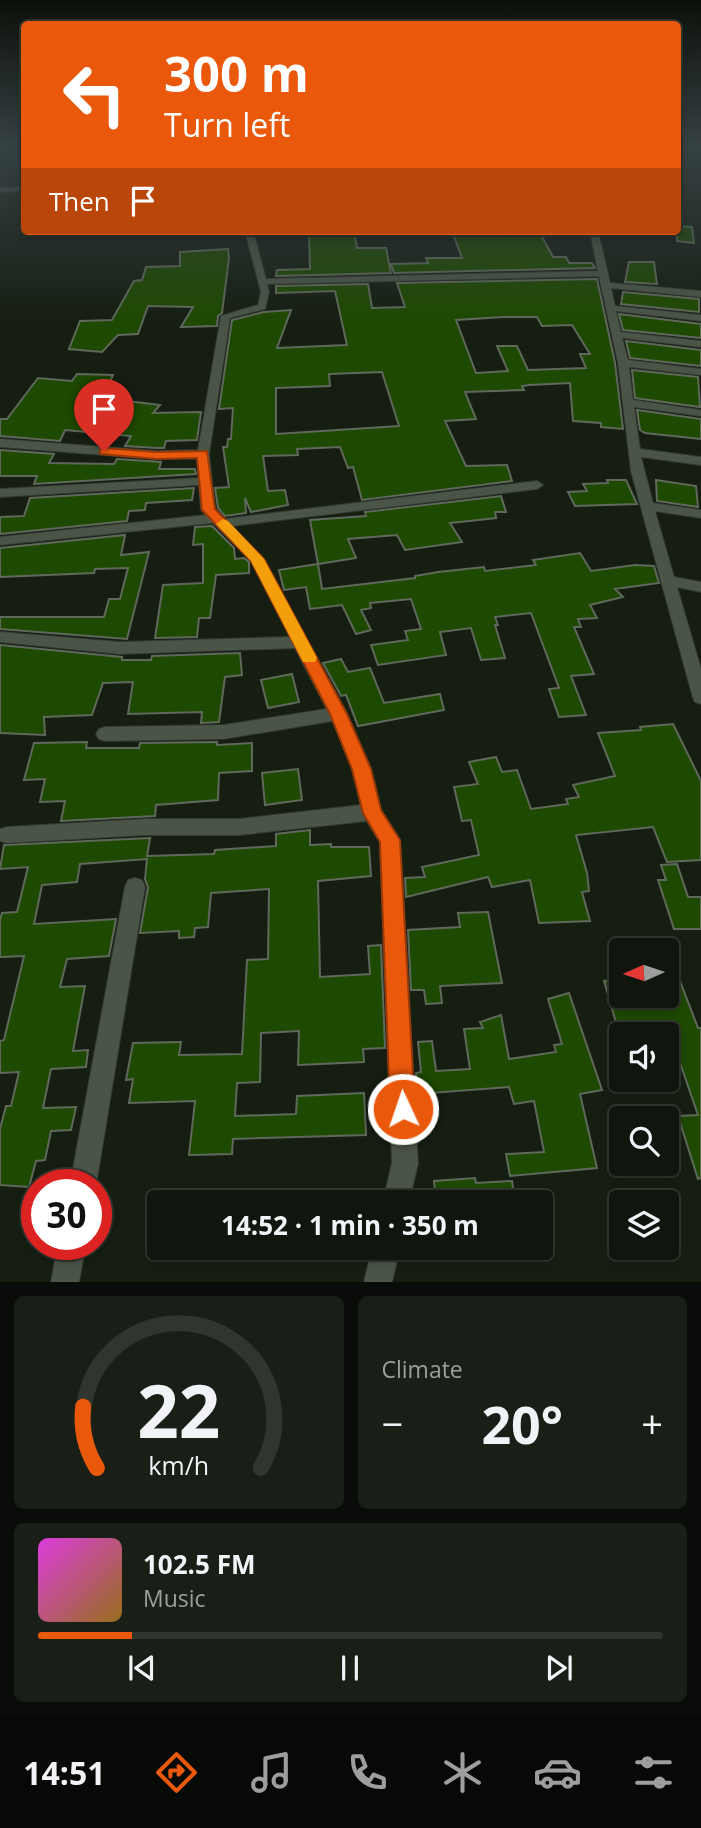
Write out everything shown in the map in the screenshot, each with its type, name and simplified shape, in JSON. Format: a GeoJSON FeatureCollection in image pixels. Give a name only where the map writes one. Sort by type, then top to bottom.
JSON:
{"type":"FeatureCollection","features":[{"type":"Feature","properties":{"kind":"street"},"geometry":{"type":"LineString","coordinates":[[250,235],[265,292],[262,307],[226,316],[203,454],[208,510],[257,559],[338,714],[362,769],[372,813],[390,840],[405,1163],[399,1190]]}},
{"type":"Feature","properties":{"kind":"street"},"geometry":{"type":"LineString","coordinates":[[595,235],[623,363],[634,452],[701,698]]}},
{"type":"Feature","properties":{"kind":"street"},"geometry":{"type":"LineString","coordinates":[[262,282],[605,279],[701,294]]}},
{"type":"Feature","properties":{"kind":"street"},"geometry":{"type":"LineString","coordinates":[[611,308],[701,318]]}},
{"type":"Feature","properties":{"kind":"street"},"geometry":{"type":"LineString","coordinates":[[615,334],[701,344]]}},
{"type":"Feature","properties":{"kind":"street"},"geometry":{"type":"LineString","coordinates":[[623,363],[701,372]]}},
{"type":"Feature","properties":{"kind":"street"},"geometry":{"type":"LineString","coordinates":[[629,403],[701,414]]}},
{"type":"Feature","properties":{"kind":"street"},"geometry":{"type":"LineString","coordinates":[[0,443],[157,455],[203,454]]}},
{"type":"Feature","properties":{"kind":"street"},"geometry":{"type":"LineString","coordinates":[[634,452],[701,461]]}},
{"type":"Feature","properties":{"kind":"street"},"geometry":{"type":"LineString","coordinates":[[0,492],[205,481]]}},
{"type":"Feature","properties":{"kind":"street"},"geometry":{"type":"LineString","coordinates":[[0,541],[220,521],[537,485]]}},
{"type":"Feature","properties":{"kind":"street"},"geometry":{"type":"LineString","coordinates":[[647,506],[701,514]]}},
{"type":"Feature","properties":{"kind":"street"},"geometry":{"type":"LineString","coordinates":[[668,582],[701,587]]}},
{"type":"Feature","properties":{"kind":"street"},"geometry":{"type":"LineString","coordinates":[[0,637],[120,648],[300,642]]}},
{"type":"Feature","properties":{"kind":"street"},"geometry":{"type":"LineString","coordinates":[[105,734],[223,732],[338,714]]}},
{"type":"Feature","properties":{"kind":"street"},"geometry":{"type":"LineString","coordinates":[[7,835],[145,827],[239,827],[372,813]]}},
{"type":"Feature","properties":{"kind":"street"},"geometry":{"type":"LineString","coordinates":[[86,1169],[135,887]]}},
{"type":"Feature","properties":{"kind":"street"},"geometry":{"type":"LineString","coordinates":[[65,1282],[69,1260]]}},
{"type":"Feature","properties":{"kind":"street"},"geometry":{"type":"LineString","coordinates":[[377,1282],[383,1260]]}},
{"type":"Feature","properties":{"kind":"building"},"geometry":{"type":"Polygon","coordinates":[[[681,226],[692,227],[694,243],[677,241],[677,235],[681,235],[681,226]]]}},
{"type":"Feature","properties":{"kind":"building"},"geometry":{"type":"Polygon","coordinates":[[[309,235],[355,235],[357,248],[386,248],[391,273],[276,276],[277,270],[310,269],[309,235]]]}},
{"type":"Feature","properties":{"kind":"building"},"geometry":{"type":"Polygon","coordinates":[[[453,235],[541,235],[553,257],[566,257],[569,263],[592,263],[595,268],[394,273],[391,264],[428,263],[426,258],[462,258],[453,235]]]}},
{"type":"Feature","properties":{"kind":"building"},"geometry":{"type":"Polygon","coordinates":[[[228,249],[222,313],[218,316],[217,326],[181,327],[193,307],[148,306],[138,334],[118,335],[102,352],[69,349],[80,321],[112,320],[134,281],[142,280],[146,267],[180,266],[180,252],[228,249]]]}},
{"type":"Feature","properties":{"kind":"building"},"geometry":{"type":"Polygon","coordinates":[[[629,262],[654,262],[657,284],[625,282],[629,262]]]}},
{"type":"Feature","properties":{"kind":"building"},"geometry":{"type":"Polygon","coordinates":[[[597,279],[615,363],[623,429],[601,427],[601,423],[573,421],[570,383],[522,386],[524,390],[465,392],[476,419],[445,421],[466,466],[507,465],[512,481],[362,500],[353,467],[348,468],[340,447],[297,449],[298,455],[263,456],[268,491],[285,490],[288,505],[251,512],[245,498],[246,513],[225,516],[218,508],[215,488],[229,487],[223,447],[227,447],[228,439],[231,439],[233,408],[219,409],[232,320],[264,312],[291,310],[277,348],[347,345],[335,291],[276,293],[276,286],[368,284],[372,308],[405,307],[397,283],[597,279]],[[537,317],[456,320],[476,373],[508,371],[497,346],[517,346],[528,370],[586,368],[580,354],[590,354],[572,325],[542,326],[537,317]],[[382,372],[329,374],[330,386],[276,388],[276,434],[399,426],[382,372]]]}},
{"type":"Feature","properties":{"kind":"building"},"geometry":{"type":"Polygon","coordinates":[[[623,292],[699,299],[699,312],[621,304],[623,292]]]}},
{"type":"Feature","properties":{"kind":"building"},"geometry":{"type":"Polygon","coordinates":[[[619,314],[701,324],[701,338],[623,330],[619,314]]]}},
{"type":"Feature","properties":{"kind":"building"},"geometry":{"type":"Polygon","coordinates":[[[626,341],[701,350],[701,366],[630,358],[626,341]]]}},
{"type":"Feature","properties":{"kind":"building"},"geometry":{"type":"Polygon","coordinates":[[[632,370],[698,377],[700,407],[635,398],[632,370]]]}},
{"type":"Feature","properties":{"kind":"building"},"geometry":{"type":"Polygon","coordinates":[[[77,374],[113,375],[106,390],[126,392],[119,400],[160,405],[153,413],[201,412],[197,440],[166,441],[164,448],[157,448],[125,446],[131,436],[65,430],[60,441],[0,436],[0,419],[7,419],[38,378],[72,381],[77,374]]]}},
{"type":"Feature","properties":{"kind":"building"},"geometry":{"type":"Polygon","coordinates":[[[637,410],[701,419],[701,439],[645,433],[640,430],[637,410]]]}},
{"type":"Feature","properties":{"kind":"building"},"geometry":{"type":"Polygon","coordinates":[[[0,450],[54,454],[49,463],[114,464],[117,459],[161,462],[159,469],[195,469],[196,474],[34,484],[37,476],[0,476],[0,450]]]}},
{"type":"Feature","properties":{"kind":"building"},"geometry":{"type":"Polygon","coordinates":[[[607,480],[626,480],[637,504],[575,506],[568,492],[587,491],[583,484],[608,483],[607,480]]]}},
{"type":"Feature","properties":{"kind":"building"},"geometry":{"type":"Polygon","coordinates":[[[656,480],[696,486],[698,507],[657,501],[656,480]]]}},
{"type":"Feature","properties":{"kind":"building"},"geometry":{"type":"Polygon","coordinates":[[[194,488],[192,500],[146,503],[145,510],[129,511],[127,521],[0,534],[0,517],[24,516],[30,498],[194,488]]]}},
{"type":"Feature","properties":{"kind":"building"},"geometry":{"type":"Polygon","coordinates":[[[501,496],[506,512],[495,512],[496,518],[450,523],[462,542],[405,550],[397,535],[348,539],[356,558],[318,564],[310,520],[366,516],[365,512],[501,496]]]}},
{"type":"Feature","properties":{"kind":"building"},"geometry":{"type":"Polygon","coordinates":[[[212,526],[234,548],[235,559],[244,558],[249,562],[249,573],[216,575],[210,618],[199,618],[197,637],[155,638],[163,585],[203,583],[203,544],[193,545],[195,527],[212,526]]]}},
{"type":"Feature","properties":{"kind":"building"},"geometry":{"type":"Polygon","coordinates":[[[125,535],[121,555],[149,552],[127,639],[0,629],[0,617],[104,617],[109,599],[120,599],[128,568],[95,569],[94,573],[0,577],[0,548],[125,535]]]}},
{"type":"Feature","properties":{"kind":"building"},"geometry":{"type":"Polygon","coordinates":[[[580,553],[591,571],[635,565],[654,566],[659,583],[615,589],[623,597],[590,605],[597,618],[578,619],[581,627],[574,627],[594,674],[571,676],[586,715],[559,717],[549,689],[559,688],[531,613],[495,617],[505,658],[481,660],[471,628],[440,632],[446,655],[378,665],[371,645],[408,640],[405,631],[421,629],[411,599],[370,603],[371,608],[361,610],[371,630],[356,634],[342,605],[310,609],[306,587],[284,590],[279,570],[318,564],[322,589],[415,578],[438,572],[484,567],[485,571],[536,565],[533,560],[580,553]]]}},
{"type":"Feature","properties":{"kind":"building"},"geometry":{"type":"Polygon","coordinates":[[[0,645],[122,657],[122,660],[151,660],[152,656],[240,653],[242,675],[225,677],[219,722],[201,723],[202,712],[128,714],[133,682],[103,683],[92,715],[44,717],[45,735],[0,733],[0,645]]]}},
{"type":"Feature","properties":{"kind":"building"},"geometry":{"type":"Polygon","coordinates":[[[341,659],[348,672],[370,668],[384,703],[440,694],[444,710],[358,726],[346,695],[341,696],[323,663],[341,659]]]}},
{"type":"Feature","properties":{"kind":"building"},"geometry":{"type":"Polygon","coordinates":[[[292,674],[299,702],[268,708],[261,680],[292,674]]]}},
{"type":"Feature","properties":{"kind":"building"},"geometry":{"type":"Polygon","coordinates":[[[673,724],[701,781],[701,860],[667,862],[653,827],[576,835],[587,873],[589,891],[582,892],[590,921],[539,923],[530,880],[492,887],[488,877],[406,897],[405,878],[425,877],[422,867],[479,855],[471,820],[462,821],[454,787],[478,784],[469,762],[496,757],[502,772],[517,770],[531,809],[568,804],[566,799],[579,797],[573,785],[615,776],[598,733],[641,730],[640,727],[673,724]]]}},
{"type":"Feature","properties":{"kind":"building"},"geometry":{"type":"Polygon","coordinates":[[[87,742],[86,748],[139,748],[140,743],[252,743],[252,771],[219,773],[218,800],[156,805],[155,816],[61,821],[65,801],[40,802],[45,779],[24,780],[34,743],[87,742]]]}},
{"type":"Feature","properties":{"kind":"building"},"geometry":{"type":"Polygon","coordinates":[[[298,769],[302,800],[265,805],[262,773],[298,769]]]}},
{"type":"Feature","properties":{"kind":"building"},"geometry":{"type":"Polygon","coordinates":[[[310,830],[310,845],[369,847],[371,876],[318,881],[320,977],[370,974],[368,946],[381,945],[385,1048],[363,1049],[364,1062],[298,1065],[299,1031],[261,1033],[260,1082],[237,1083],[235,1116],[296,1114],[297,1096],[364,1093],[366,1135],[233,1139],[232,1154],[189,1155],[195,1101],[129,1103],[133,1079],[126,1080],[133,1043],[181,1042],[179,1055],[242,1054],[247,960],[268,959],[269,889],[211,893],[208,927],[195,928],[194,937],[179,938],[179,931],[140,933],[148,887],[145,879],[147,859],[80,864],[77,882],[42,885],[34,924],[116,919],[109,956],[67,959],[60,987],[85,986],[73,1051],[88,1050],[86,1067],[51,1069],[43,1108],[76,1107],[71,1130],[51,1131],[45,1160],[36,1161],[34,1169],[21,1169],[21,1186],[0,1185],[0,1129],[6,1106],[11,1106],[19,1072],[0,1073],[0,1041],[4,1040],[24,956],[0,957],[0,920],[2,913],[17,912],[28,867],[0,869],[4,845],[150,838],[147,856],[214,854],[215,850],[276,846],[276,834],[310,830]]]}},
{"type":"Feature","properties":{"kind":"building"},"geometry":{"type":"Polygon","coordinates":[[[677,864],[688,897],[701,897],[701,929],[674,929],[658,880],[666,880],[661,865],[677,864]]]}},
{"type":"Feature","properties":{"kind":"building"},"geometry":{"type":"Polygon","coordinates":[[[488,912],[502,983],[440,986],[442,1003],[426,1004],[424,990],[411,990],[408,930],[460,927],[458,913],[488,912]]]}},
{"type":"Feature","properties":{"kind":"building"},"geometry":{"type":"Polygon","coordinates":[[[604,981],[609,981],[609,998],[604,981]]]}},
{"type":"Feature","properties":{"kind":"building"},"geometry":{"type":"Polygon","coordinates":[[[680,981],[698,1028],[701,1028],[701,1178],[698,1179],[679,1119],[679,1116],[698,1115],[679,1060],[679,1022],[616,1022],[612,1008],[679,1008],[680,981]]]}},
{"type":"Feature","properties":{"kind":"building"},"geometry":{"type":"Polygon","coordinates":[[[569,993],[602,1090],[580,1094],[597,1168],[510,1176],[506,1154],[544,1152],[534,1101],[514,1104],[509,1087],[417,1094],[416,1073],[421,1072],[418,1042],[432,1041],[436,1071],[470,1069],[464,1029],[483,1028],[480,1022],[501,1015],[509,1059],[556,1052],[554,1045],[562,1044],[548,999],[569,993]]]}},
{"type":"Feature","properties":{"kind":"building"},"geometry":{"type":"Polygon","coordinates":[[[475,1178],[476,1183],[512,1181],[513,1190],[435,1190],[434,1181],[475,1178]]]}},
{"type":"Feature","properties":{"kind":"slow traffic"},"geometry":{"type":"LineString","coordinates":[[223,524],[257,559],[309,658]]}},
{"type":"Feature","properties":{"kind":"route"},"geometry":{"type":"LineString","coordinates":[[104,451],[157,455],[203,454],[208,510],[257,559],[338,714],[362,769],[372,813],[390,840],[403,1109]]}}]}
